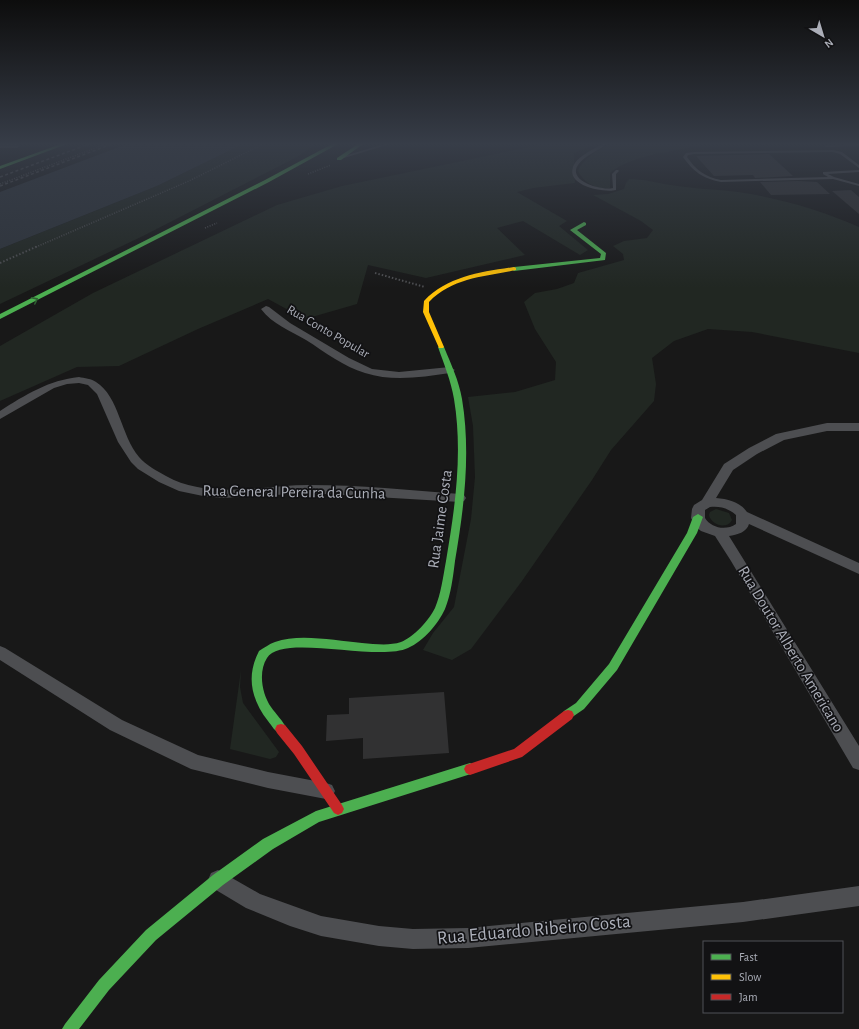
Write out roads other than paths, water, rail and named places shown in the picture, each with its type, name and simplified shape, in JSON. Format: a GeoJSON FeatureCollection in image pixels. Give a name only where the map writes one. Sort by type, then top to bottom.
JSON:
{"type":"FeatureCollection","features":[{"type":"Feature","properties":{"kind":"main road"},"geometry":{"type":"LineString","coordinates":[[0,317],[247,192]]}},
{"type":"Feature","properties":{"kind":"main road","name":"Rua Jaime Costa"},"geometry":{"type":"LineString","coordinates":[[338,809],[298,750],[264,708],[256,682],[257,663],[269,648],[278,644],[306,643],[390,649],[404,645],[419,634],[432,621],[440,608],[458,520],[463,454],[462,427],[458,397],[450,370],[425,307],[428,299],[437,291],[457,281],[490,273],[603,259],[604,254],[573,230],[584,224]]}},
{"type":"Feature","properties":{"kind":"main road"},"geometry":{"type":"LineString","coordinates":[[70,1029],[104,985],[151,935],[218,880],[268,844],[316,817],[338,809],[424,784],[518,752],[580,706],[613,667],[692,533]]}},
{"type":"Feature","properties":{"kind":"street","name":"Rua Conto Popular"},"geometry":{"type":"LineString","coordinates":[[266,309],[270,314],[285,324],[345,360],[367,370],[398,375],[428,374],[450,370]]}},
{"type":"Feature","properties":{"kind":"street","name":"Rua General Pereira da Cunha"},"geometry":{"type":"LineString","coordinates":[[0,416],[38,391],[50,386],[75,380],[86,381],[98,387],[102,392],[126,443],[134,457],[141,465],[155,474],[187,489],[204,493],[241,493],[307,489],[369,491],[460,498]]}},
{"type":"Feature","properties":{"kind":"street"},"geometry":{"type":"LineString","coordinates":[[707,503],[728,467],[753,451],[780,437],[827,427],[859,427]]}},
{"type":"Feature","properties":{"kind":"street"},"geometry":{"type":"LineString","coordinates":[[719,482],[727,504]]}},
{"type":"Feature","properties":{"kind":"street"},"geometry":{"type":"LineString","coordinates":[[702,522],[699,508],[707,503],[716,502],[727,504],[733,507],[742,520],[775,530],[859,569]]}},
{"type":"Feature","properties":{"kind":"street"},"geometry":{"type":"LineString","coordinates":[[702,522],[724,532],[736,531],[742,520]]}},
{"type":"Feature","properties":{"kind":"street"},"geometry":{"type":"LineString","coordinates":[[692,533],[702,522]]}},
{"type":"Feature","properties":{"kind":"street","name":"Rua Doutor Alberto Americano"},"geometry":{"type":"LineString","coordinates":[[724,532],[736,557],[859,762]]}},
{"type":"Feature","properties":{"kind":"street"},"geometry":{"type":"LineString","coordinates":[[0,652],[116,724],[158,746],[197,763],[268,780],[326,791]]}},
{"type":"Feature","properties":{"kind":"street","name":"Rua Eduardo Ribeiro Costa"},"geometry":{"type":"LineString","coordinates":[[218,880],[253,901],[290,916],[321,926],[379,936],[413,939],[468,938],[743,912],[859,896]]}}]}
